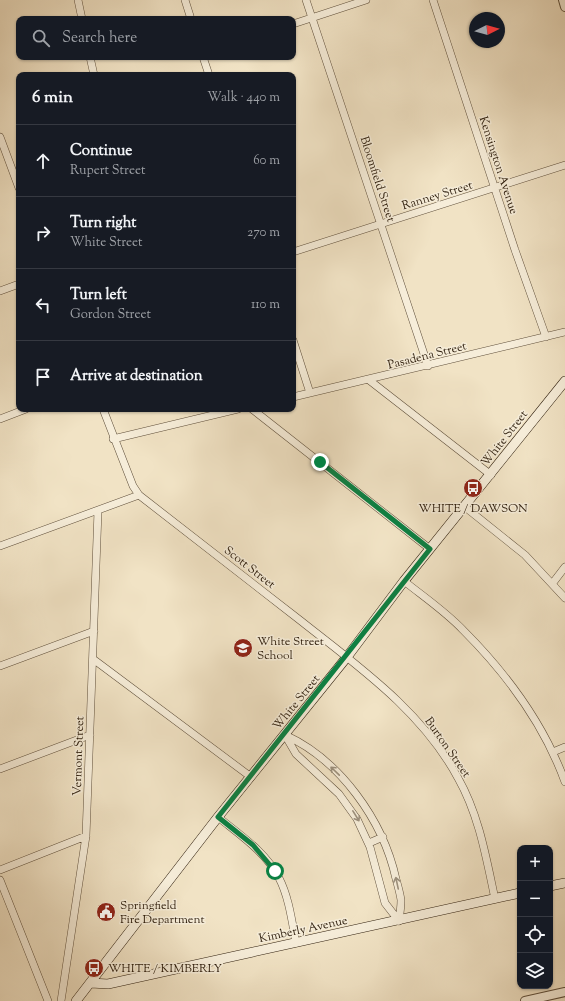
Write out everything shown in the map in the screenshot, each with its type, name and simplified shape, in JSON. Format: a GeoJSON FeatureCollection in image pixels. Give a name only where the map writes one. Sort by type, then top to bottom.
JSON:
{"type":"FeatureCollection","features":[{"type":"Feature","properties":{"kind":"main road","name":"White Street"},"geometry":{"type":"LineString","coordinates":[[76,1001],[91,984],[218,817],[347,657],[404,581],[565,381]]}},
{"type":"Feature","properties":{"kind":"main road"},"geometry":{"type":"LineString","coordinates":[[553,885],[565,883]]}},
{"type":"Feature","properties":{"kind":"main road","name":"Kimberly Avenue"},"geometry":{"type":"LineString","coordinates":[[91,984],[108,984],[399,921],[517,894]]}},
{"type":"Feature","properties":{"kind":"street"},"geometry":{"type":"LineString","coordinates":[[78,0],[81,16]]}},
{"type":"Feature","properties":{"kind":"street"},"geometry":{"type":"LineString","coordinates":[[185,0],[190,16]]}},
{"type":"Feature","properties":{"kind":"street","name":"Bloomfield Street"},"geometry":{"type":"LineString","coordinates":[[306,0],[428,366]]}},
{"type":"Feature","properties":{"kind":"street"},"geometry":{"type":"LineString","coordinates":[[296,23],[366,0]]}},
{"type":"Feature","properties":{"kind":"street","name":"Kensington Avenue"},"geometry":{"type":"LineString","coordinates":[[433,0],[546,337]]}},
{"type":"Feature","properties":{"kind":"street"},"geometry":{"type":"LineString","coordinates":[[563,0],[565,7]]}},
{"type":"Feature","properties":{"kind":"street"},"geometry":{"type":"LineString","coordinates":[[91,60],[93,72]]}},
{"type":"Feature","properties":{"kind":"street"},"geometry":{"type":"LineString","coordinates":[[204,60],[207,72]]}},
{"type":"Feature","properties":{"kind":"street"},"geometry":{"type":"LineString","coordinates":[[0,138],[16,180]]}},
{"type":"Feature","properties":{"kind":"street","name":"Ranney Street"},"geometry":{"type":"LineString","coordinates":[[296,251],[565,165]]}},
{"type":"Feature","properties":{"kind":"street"},"geometry":{"type":"LineString","coordinates":[[0,291],[16,285]]}},
{"type":"Feature","properties":{"kind":"street","name":"Pasadena Street"},"geometry":{"type":"LineString","coordinates":[[296,396],[428,366],[565,332]]}},
{"type":"Feature","properties":{"kind":"street"},"geometry":{"type":"LineString","coordinates":[[296,349],[310,393]]}},
{"type":"Feature","properties":{"kind":"street"},"geometry":{"type":"LineString","coordinates":[[369,380],[490,475]]}},
{"type":"Feature","properties":{"kind":"street"},"geometry":{"type":"LineString","coordinates":[[0,419],[18,412]]}},
{"type":"Feature","properties":{"kind":"street"},"geometry":{"type":"LineString","coordinates":[[0,546],[139,495],[133,486],[113,439],[104,412]]}},
{"type":"Feature","properties":{"kind":"street"},"geometry":{"type":"LineString","coordinates":[[113,439],[226,412]]}},
{"type":"Feature","properties":{"kind":"street"},"geometry":{"type":"LineString","coordinates":[[256,412],[430,549]]}},
{"type":"Feature","properties":{"kind":"street","name":"Scott Street"},"geometry":{"type":"LineString","coordinates":[[139,495],[347,657]]}},
{"type":"Feature","properties":{"kind":"street"},"geometry":{"type":"LineString","coordinates":[[465,507],[525,555],[565,598]]}},
{"type":"Feature","properties":{"kind":"street","name":"Vermont Street"},"geometry":{"type":"LineString","coordinates":[[61,1001],[86,836],[98,511]]}},
{"type":"Feature","properties":{"kind":"street"},"geometry":{"type":"LineString","coordinates":[[552,584],[565,567]]}},
{"type":"Feature","properties":{"kind":"street"},"geometry":{"type":"LineString","coordinates":[[404,581],[463,629],[492,662],[532,716],[553,752],[565,782]]}},
{"type":"Feature","properties":{"kind":"street"},"geometry":{"type":"LineString","coordinates":[[0,666],[94,631]]}},
{"type":"Feature","properties":{"kind":"street","name":"Burton Street"},"geometry":{"type":"LineString","coordinates":[[347,657],[398,700],[435,742],[451,766],[464,790],[481,832],[495,899]]}},
{"type":"Feature","properties":{"kind":"street"},"geometry":{"type":"LineString","coordinates":[[93,658],[250,777]]}},
{"type":"Feature","properties":{"kind":"street"},"geometry":{"type":"LineString","coordinates":[[0,769],[90,735]]}},
{"type":"Feature","properties":{"kind":"street"},"geometry":{"type":"LineString","coordinates":[[285,735],[303,744],[346,782],[368,810],[383,837],[394,866],[401,900],[399,921]]}},
{"type":"Feature","properties":{"kind":"street"},"geometry":{"type":"LineString","coordinates":[[285,735],[296,754],[335,790],[355,815],[369,843],[385,903],[399,921]]}},
{"type":"Feature","properties":{"kind":"street"},"geometry":{"type":"LineString","coordinates":[[553,752],[565,747]]}},
{"type":"Feature","properties":{"kind":"street"},"geometry":{"type":"LineString","coordinates":[[335,790],[346,782]]}},
{"type":"Feature","properties":{"kind":"street"},"geometry":{"type":"LineString","coordinates":[[218,817],[253,845],[275,871],[283,888],[296,943]]}},
{"type":"Feature","properties":{"kind":"street"},"geometry":{"type":"LineString","coordinates":[[0,870],[86,836]]}},
{"type":"Feature","properties":{"kind":"street"},"geometry":{"type":"LineString","coordinates":[[369,843],[383,837]]}},
{"type":"Feature","properties":{"kind":"street"},"geometry":{"type":"LineString","coordinates":[[0,880],[48,1001]]}},
{"type":"Feature","properties":{"kind":"street"},"geometry":{"type":"LineString","coordinates":[[525,1001],[564,993]]}},
{"type":"Feature","properties":{"kind":"place","name":"WHITE / DAWSON"},"geometry":{"type":"Point","coordinates":[473,488]}},
{"type":"Feature","properties":{"kind":"place","name":"White Street School"},"geometry":{"type":"Point","coordinates":[243,648]}},
{"type":"Feature","properties":{"kind":"place","name":"Springfield Fire Department"},"geometry":{"type":"Point","coordinates":[106,912]}},
{"type":"Feature","properties":{"kind":"place","name":"WHITE / KIMBERLY"},"geometry":{"type":"Point","coordinates":[94,968]}},
{"type":"Feature","properties":{"kind":"route"},"geometry":{"type":"LineString","coordinates":[[275,871],[265,857],[253,845],[218,817],[347,657],[430,549],[320,462]]}}]}
